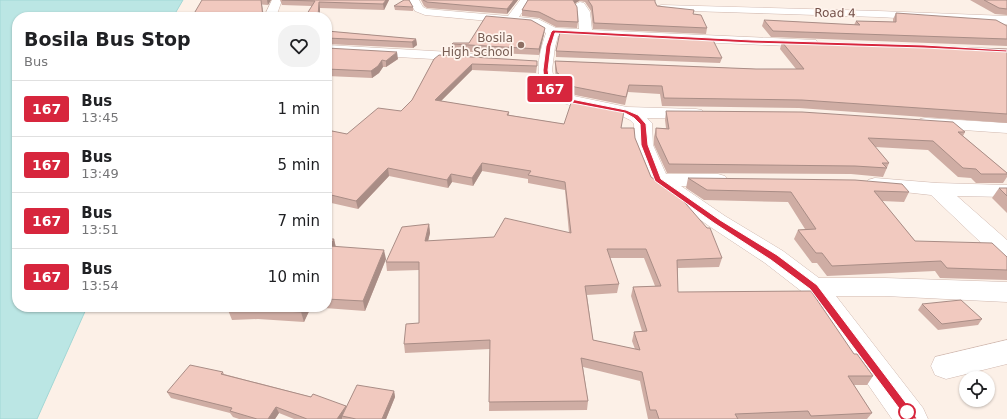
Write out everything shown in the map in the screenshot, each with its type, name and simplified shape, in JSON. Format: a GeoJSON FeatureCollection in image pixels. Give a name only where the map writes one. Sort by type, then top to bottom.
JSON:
{"type":"FeatureCollection","features":[{"type":"Feature","properties":{"kind":"street"},"geometry":{"type":"LineString","coordinates":[[272,12],[277,0]]}},
{"type":"Feature","properties":{"kind":"street"},"geometry":{"type":"LineString","coordinates":[[414,0],[419,9],[425,12],[534,22],[553,32],[822,44]]}},
{"type":"Feature","properties":{"kind":"street"},"geometry":{"type":"LineString","coordinates":[[512,20],[525,0]]}},
{"type":"Feature","properties":{"kind":"street"},"geometry":{"type":"LineString","coordinates":[[580,5],[584,12],[586,33]]}},
{"type":"Feature","properties":{"kind":"street","name":"Road 4"},"geometry":{"type":"LineString","coordinates":[[662,8],[878,14],[1007,20]]}},
{"type":"Feature","properties":{"kind":"street"},"geometry":{"type":"LineString","coordinates":[[553,32],[546,62],[547,83],[551,90],[560,96],[583,104],[626,112],[714,114]]}},
{"type":"Feature","properties":{"kind":"street"},"geometry":{"type":"LineString","coordinates":[[332,49],[483,58]]}},
{"type":"Feature","properties":{"kind":"street"},"geometry":{"type":"LineString","coordinates":[[626,112],[636,116],[643,124],[644,145],[658,180],[774,258],[814,287],[911,419]]}},
{"type":"Feature","properties":{"kind":"street"},"geometry":{"type":"LineString","coordinates":[[912,121],[1007,128]]}},
{"type":"Feature","properties":{"kind":"street"},"geometry":{"type":"LineString","coordinates":[[658,180],[735,181]]}},
{"type":"Feature","properties":{"kind":"street"},"geometry":{"type":"LineString","coordinates":[[859,183],[937,189],[1007,191]]}},
{"type":"Feature","properties":{"kind":"street"},"geometry":{"type":"LineString","coordinates":[[937,189],[1007,253]]}},
{"type":"Feature","properties":{"kind":"street"},"geometry":{"type":"LineString","coordinates":[[814,287],[885,287],[1007,292]]}},
{"type":"Feature","properties":{"kind":"street"},"geometry":{"type":"LineString","coordinates":[[946,366],[1007,352]]}},
{"type":"Feature","properties":{"kind":"water"},"geometry":{"type":"Polygon","coordinates":[[[0,0],[183,0],[176,12],[12,12],[12,312],[85,312],[37,419],[0,419],[0,0]]]}},
{"type":"Feature","properties":{"kind":"building"},"geometry":{"type":"Polygon","coordinates":[[[202,0],[261,0],[262,12],[195,12],[202,0]]]}},
{"type":"Feature","properties":{"kind":"building"},"geometry":{"type":"Polygon","coordinates":[[[282,0],[386,0],[383,4],[319,2],[318,12],[308,12],[315,1],[282,0]]]}},
{"type":"Feature","properties":{"kind":"building"},"geometry":{"type":"Polygon","coordinates":[[[404,0],[409,0],[413,7],[394,6],[404,0]]]}},
{"type":"Feature","properties":{"kind":"building"},"geometry":{"type":"Polygon","coordinates":[[[423,0],[514,0],[507,9],[427,2],[423,0]]]}},
{"type":"Feature","properties":{"kind":"building"},"geometry":{"type":"Polygon","coordinates":[[[528,0],[573,0],[577,7],[578,22],[557,21],[539,12],[522,10],[528,0]]]}},
{"type":"Feature","properties":{"kind":"building"},"geometry":{"type":"Polygon","coordinates":[[[588,0],[655,0],[657,6],[694,10],[693,14],[701,15],[707,28],[594,23],[592,6],[588,0]]]}},
{"type":"Feature","properties":{"kind":"building"},"geometry":{"type":"Polygon","coordinates":[[[984,0],[1007,0],[1007,9],[999,8],[984,0]]]}},
{"type":"Feature","properties":{"kind":"building"},"geometry":{"type":"Polygon","coordinates":[[[896,13],[996,20],[1007,26],[1007,39],[773,31],[764,20],[860,25],[856,21],[896,22],[896,13]]]}},
{"type":"Feature","properties":{"kind":"building"},"geometry":{"type":"Polygon","coordinates":[[[486,16],[531,20],[545,28],[539,49],[452,44],[469,43],[486,16]]]}},
{"type":"Feature","properties":{"kind":"building"},"geometry":{"type":"Polygon","coordinates":[[[332,31],[416,39],[412,42],[332,38],[332,31]]]}},
{"type":"Feature","properties":{"kind":"building"},"geometry":{"type":"Polygon","coordinates":[[[560,32],[713,40],[722,58],[556,51],[560,32]]]}},
{"type":"Feature","properties":{"kind":"building"},"geometry":{"type":"Polygon","coordinates":[[[782,42],[1007,49],[1007,114],[802,100],[664,98],[662,86],[629,85],[626,97],[575,87],[563,81],[557,73],[555,61],[756,69],[804,69],[782,42]]]}},
{"type":"Feature","properties":{"kind":"building"},"geometry":{"type":"Polygon","coordinates":[[[332,48],[397,52],[386,61],[382,60],[378,66],[371,71],[332,69],[332,48]]]}},
{"type":"Feature","properties":{"kind":"building"},"geometry":{"type":"Polygon","coordinates":[[[439,55],[537,61],[537,66],[472,64],[435,100],[509,112],[507,115],[564,124],[572,100],[624,111],[621,128],[634,128],[635,138],[651,177],[680,197],[707,228],[710,228],[722,258],[677,260],[678,292],[811,291],[854,354],[857,354],[873,376],[848,376],[872,413],[811,416],[808,411],[735,414],[738,419],[659,419],[656,410],[650,410],[642,372],[581,358],[588,401],[489,402],[490,340],[404,344],[406,324],[419,323],[419,262],[386,262],[402,227],[429,224],[425,241],[494,237],[505,218],[571,233],[565,182],[528,175],[531,171],[482,163],[472,178],[451,174],[447,180],[388,168],[356,201],[332,195],[332,131],[347,134],[378,108],[401,111],[412,100],[434,59],[439,55]],[[607,249],[619,284],[585,286],[593,340],[640,350],[634,332],[647,331],[633,287],[661,286],[646,249],[607,249]]]}},
{"type":"Feature","properties":{"kind":"building"},"geometry":{"type":"Polygon","coordinates":[[[666,111],[802,112],[953,122],[965,132],[958,132],[1007,174],[981,174],[976,169],[963,168],[933,141],[868,138],[889,163],[882,163],[887,168],[855,166],[669,164],[656,136],[656,128],[669,129],[666,111]]]}},
{"type":"Feature","properties":{"kind":"building"},"geometry":{"type":"Polygon","coordinates":[[[688,178],[855,180],[902,184],[909,192],[874,191],[915,241],[992,243],[1007,257],[1007,270],[947,268],[941,261],[832,266],[822,253],[816,253],[798,230],[816,229],[791,192],[707,190],[688,178]]]}},
{"type":"Feature","properties":{"kind":"building"},"geometry":{"type":"Polygon","coordinates":[[[999,188],[1007,188],[1007,196],[999,188]]]}},
{"type":"Feature","properties":{"kind":"building"},"geometry":{"type":"Polygon","coordinates":[[[332,246],[384,250],[363,301],[332,299],[332,246]]]}},
{"type":"Feature","properties":{"kind":"building"},"geometry":{"type":"Polygon","coordinates":[[[961,300],[982,319],[942,324],[922,304],[961,300]]]}},
{"type":"Feature","properties":{"kind":"building"},"geometry":{"type":"Polygon","coordinates":[[[190,365],[223,372],[221,374],[311,397],[313,394],[346,406],[337,419],[307,419],[276,407],[268,419],[257,419],[230,411],[232,408],[167,392],[190,365]]]}},
{"type":"Feature","properties":{"kind":"building"},"geometry":{"type":"Polygon","coordinates":[[[357,385],[394,391],[382,419],[356,419],[342,416],[357,385]]]}},
{"type":"Feature","properties":{"kind":"bus line","name":"167"},"geometry":{"type":"LineString","coordinates":[[911,419],[814,287],[774,258],[676,194],[658,180],[644,145],[643,124],[636,116],[626,112],[569,100],[551,90],[547,83],[545,70],[548,46],[553,32],[751,42],[1007,51]]}},
{"type":"Feature","properties":{"kind":"place","name":"Bosila High School"},"geometry":{"type":"Point","coordinates":[521,45]}}]}
